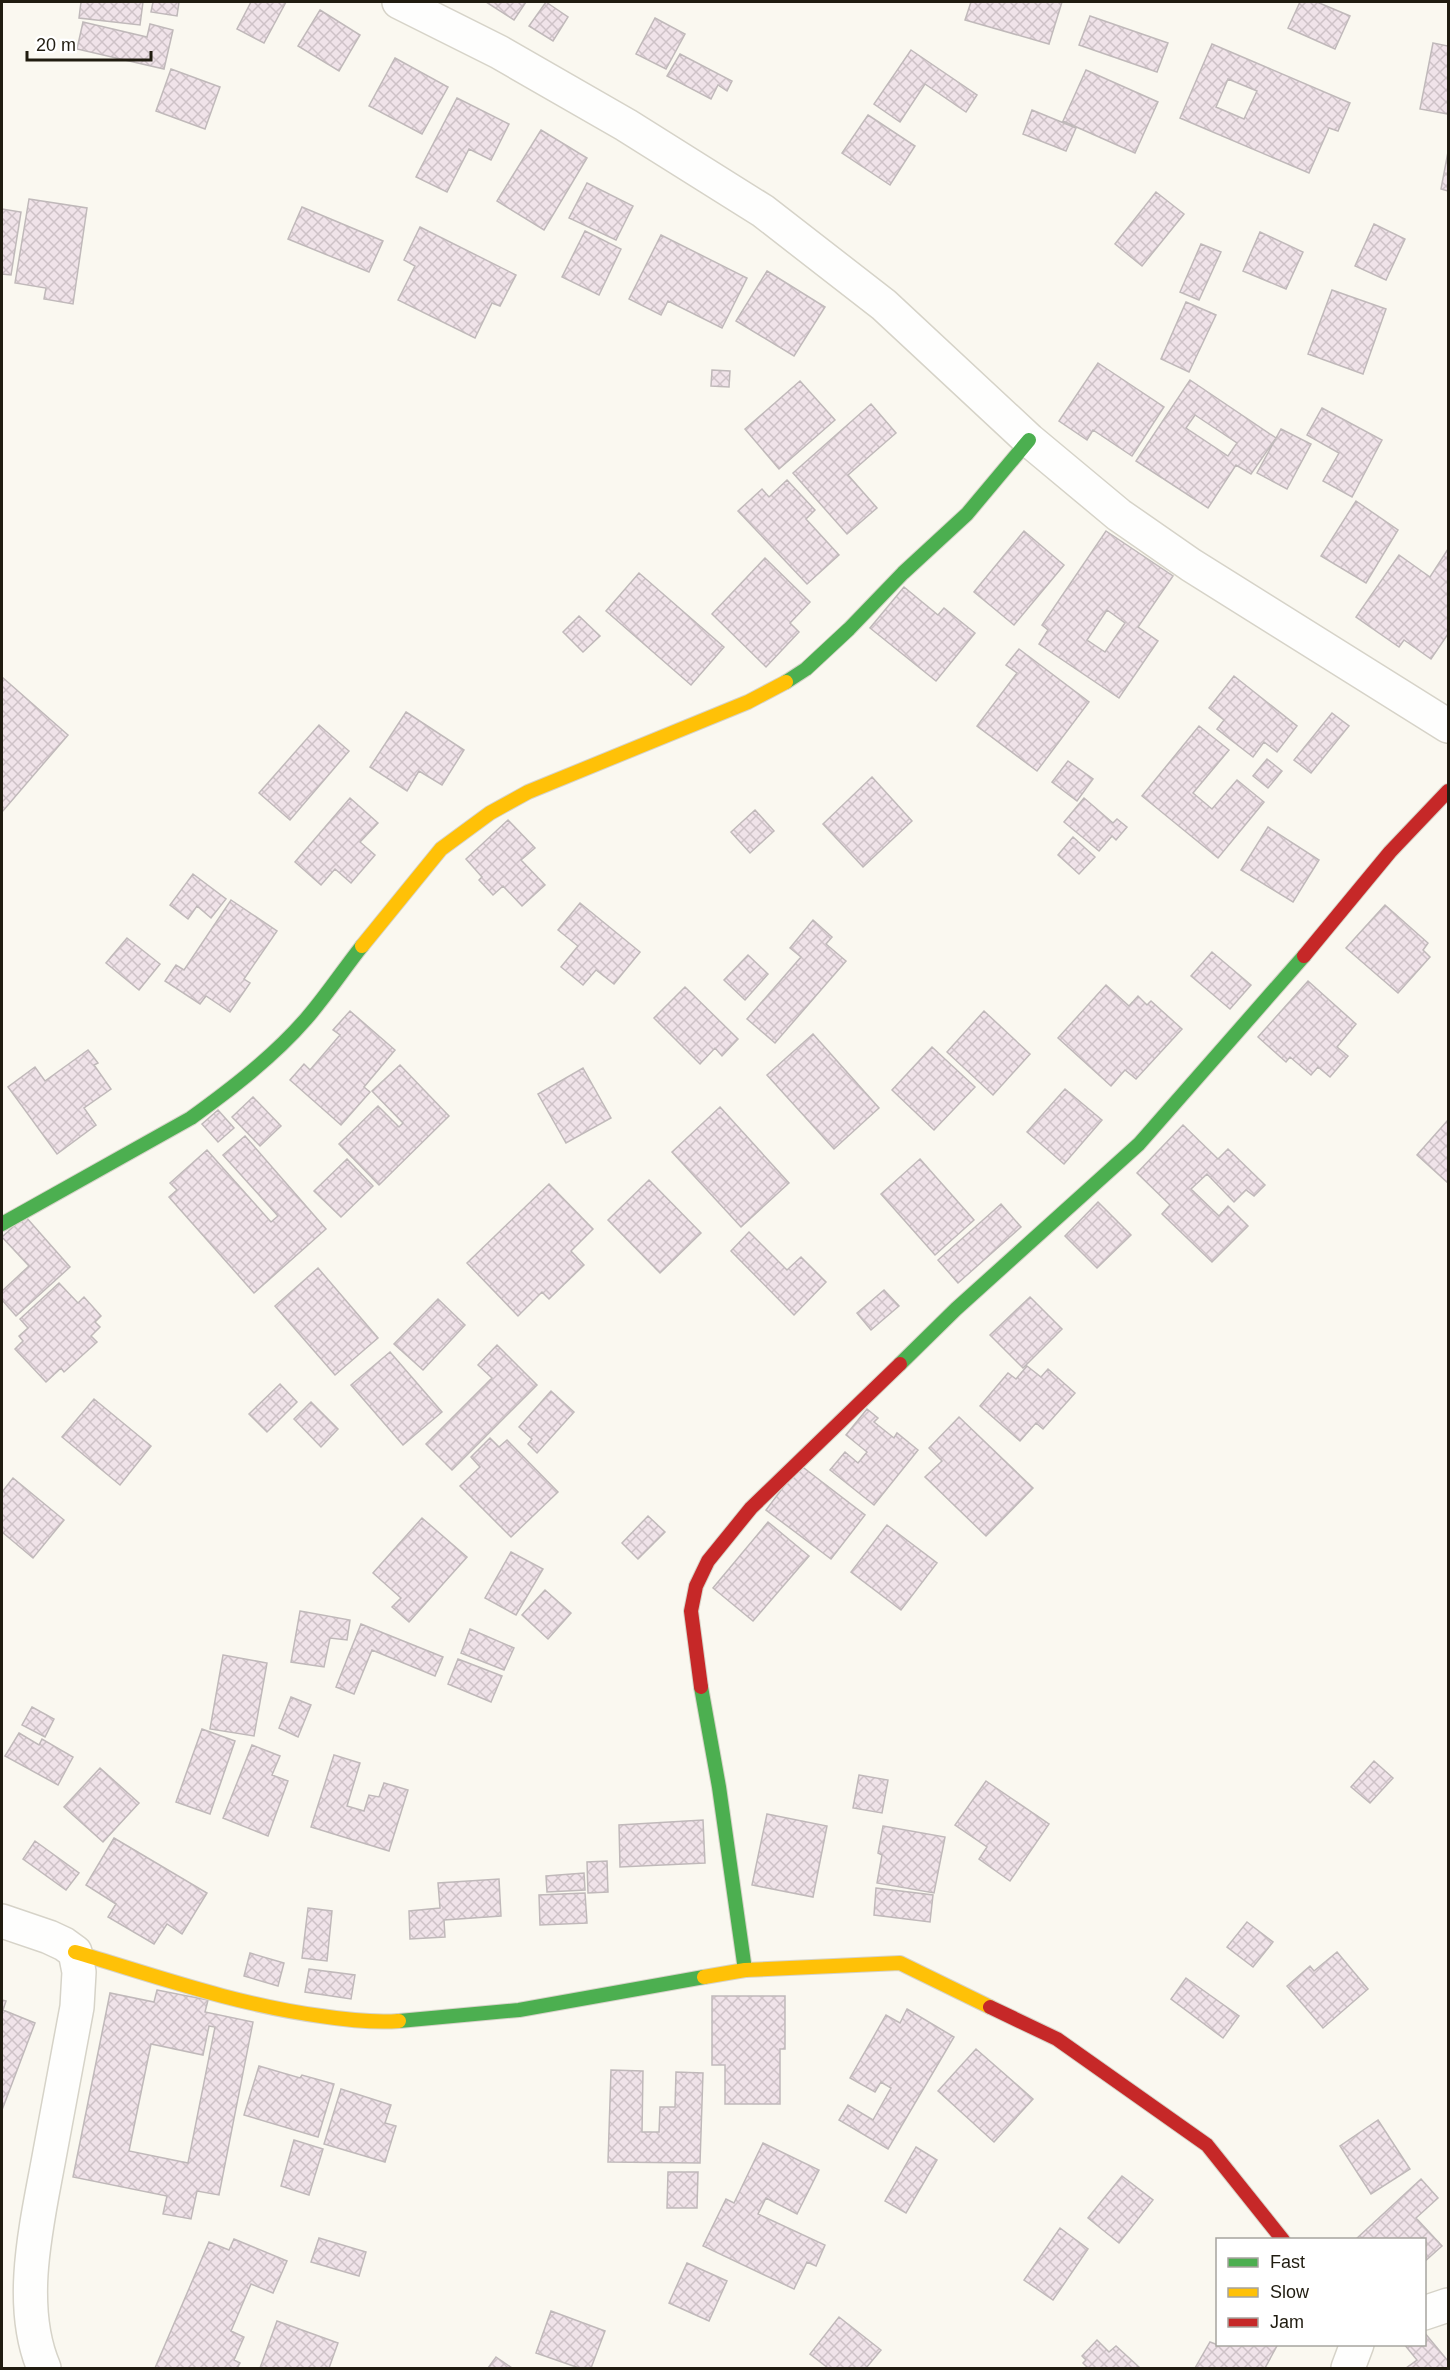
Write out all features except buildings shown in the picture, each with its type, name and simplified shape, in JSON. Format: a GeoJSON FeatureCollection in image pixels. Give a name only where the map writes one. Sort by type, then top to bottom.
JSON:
{"type":"FeatureCollection","features":[{"type":"Feature","properties":{"kind":"street"},"geometry":{"type":"LineString","coordinates":[[399,2],[499,52],[626,124],[763,211],[884,305],[1029,440],[1119,515],[1191,565],[1449,726]]}},
{"type":"Feature","properties":{"kind":"street"},"geometry":{"type":"LineString","coordinates":[[2,1224],[191,1118],[219,1098],[305,1020],[391,908],[441,849],[490,813],[528,792],[748,702],[806,669],[849,629],[903,573],[967,514],[1029,440]]}},
{"type":"Feature","properties":{"kind":"street"},"geometry":{"type":"LineString","coordinates":[[745,1970],[716,1768],[694,1636],[692,1601],[698,1578],[721,1542],[751,1508],[956,1309],[1139,1144],[1272,994],[1390,852],[1449,791]]}},
{"type":"Feature","properties":{"kind":"street"},"geometry":{"type":"LineString","coordinates":[[2,1921],[49,1937],[75,1952],[235,2000],[296,2013],[372,2023],[519,2010],[745,1970],[900,1963],[1057,2039],[1207,2145],[1281,2238]]}},
{"type":"Feature","properties":{"kind":"street"},"geometry":{"type":"LineString","coordinates":[[44,2368],[36,2349],[31,2297],[33,2249],[77,2007],[79,1972],[75,1952]]}},
{"type":"Feature","properties":{"kind":"street"},"geometry":{"type":"LineString","coordinates":[[1426,2313],[1449,2305]]}},
{"type":"Feature","properties":{"kind":"street"},"geometry":{"type":"LineString","coordinates":[[1348,2368],[1356,2346]]}},
{"type":"Feature","properties":{"kind":"traffic: fast"},"geometry":{"type":"LineString","coordinates":[[786,682],[806,669],[849,629],[903,573],[967,514],[1029,440]]}},
{"type":"Feature","properties":{"kind":"traffic: fast"},"geometry":{"type":"LineString","coordinates":[[2,1224],[191,1118],[221,1096],[293,1033],[321,1001],[362,946]]}},
{"type":"Feature","properties":{"kind":"traffic: fast"},"geometry":{"type":"LineString","coordinates":[[900,1364],[956,1309],[1139,1144],[1304,956]]}},
{"type":"Feature","properties":{"kind":"traffic: fast"},"geometry":{"type":"LineString","coordinates":[[701,1687],[719,1787],[745,1970]]}},
{"type":"Feature","properties":{"kind":"traffic: fast"},"geometry":{"type":"LineString","coordinates":[[399,2021],[519,2010],[704,1977]]}},
{"type":"Feature","properties":{"kind":"traffic: slow"},"geometry":{"type":"LineString","coordinates":[[362,946],[441,849],[490,813],[528,792],[748,702],[786,682]]}},
{"type":"Feature","properties":{"kind":"traffic: slow"},"geometry":{"type":"LineString","coordinates":[[75,1952],[259,2005],[350,2020],[399,2021]]}},
{"type":"Feature","properties":{"kind":"traffic: slow"},"geometry":{"type":"LineString","coordinates":[[704,1977],[745,1970],[900,1963],[990,2007]]}},
{"type":"Feature","properties":{"kind":"traffic: jam"},"geometry":{"type":"LineString","coordinates":[[1304,956],[1390,852],[1448,791]]}},
{"type":"Feature","properties":{"kind":"traffic: jam"},"geometry":{"type":"LineString","coordinates":[[701,1687],[691,1611],[696,1586],[708,1561],[751,1508],[900,1364]]}},
{"type":"Feature","properties":{"kind":"traffic: jam"},"geometry":{"type":"LineString","coordinates":[[990,2007],[1057,2039],[1207,2145],[1281,2238]]}}]}
